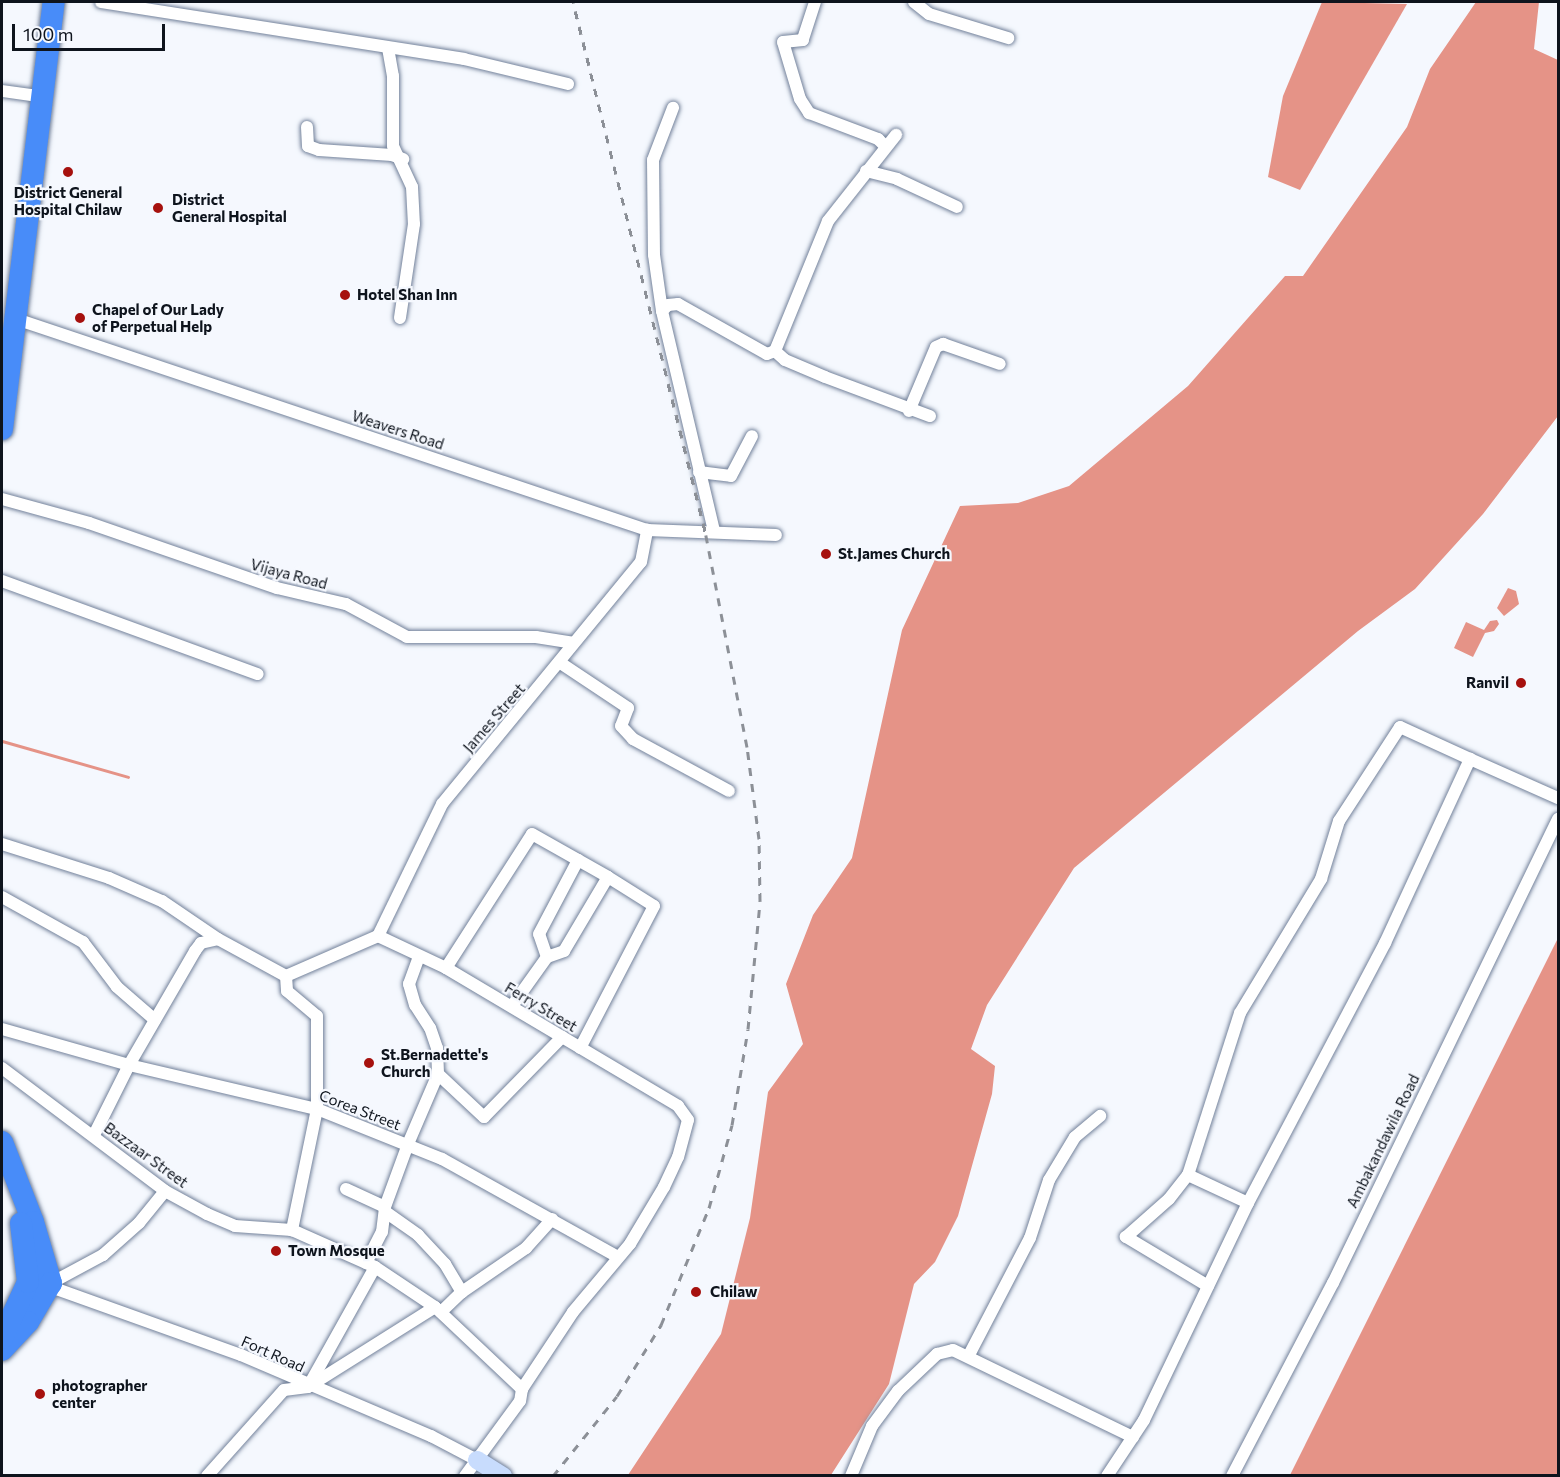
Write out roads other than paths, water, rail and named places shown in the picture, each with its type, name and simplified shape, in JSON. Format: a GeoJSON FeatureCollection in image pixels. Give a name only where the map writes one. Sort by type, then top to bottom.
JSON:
{"type":"FeatureCollection","features":[{"type":"Feature","properties":{"kind":"highway"},"geometry":{"type":"LineString","coordinates":[[2,429],[45,97],[54,2]]}},
{"type":"Feature","properties":{"kind":"highway"},"geometry":{"type":"LineString","coordinates":[[2,1142],[48,1265],[44,1286],[28,1322],[2,1350]]}},
{"type":"Feature","properties":{"kind":"highway"},"geometry":{"type":"LineString","coordinates":[[2,1164],[26,1240],[44,1286]]}},
{"type":"Feature","properties":{"kind":"highway"},"geometry":{"type":"LineString","coordinates":[[2,1338],[44,1286]]}},
{"type":"Feature","properties":{"kind":"street"},"geometry":{"type":"LineString","coordinates":[[101,2],[464,59],[568,84]]}},
{"type":"Feature","properties":{"kind":"street"},"geometry":{"type":"LineString","coordinates":[[815,2],[803,40],[783,42],[800,99],[809,113],[878,139],[886,147]]}},
{"type":"Feature","properties":{"kind":"street"},"geometry":{"type":"LineString","coordinates":[[914,2],[929,14],[1008,38]]}},
{"type":"Feature","properties":{"kind":"street"},"geometry":{"type":"LineString","coordinates":[[388,48],[393,75],[393,146],[403,159],[412,188],[414,224],[400,318]]}},
{"type":"Feature","properties":{"kind":"street"},"geometry":{"type":"LineString","coordinates":[[2,91],[45,97]]}},
{"type":"Feature","properties":{"kind":"street"},"geometry":{"type":"LineString","coordinates":[[673,108],[653,160],[654,255],[662,311],[714,531]]}},
{"type":"Feature","properties":{"kind":"street"},"geometry":{"type":"LineString","coordinates":[[307,127],[308,146],[319,150],[392,155],[403,159]]}},
{"type":"Feature","properties":{"kind":"street"},"geometry":{"type":"LineString","coordinates":[[662,311],[668,305],[678,304],[767,354],[775,351],[828,221],[896,135]]}},
{"type":"Feature","properties":{"kind":"street"},"geometry":{"type":"LineString","coordinates":[[866,171],[897,180],[957,207]]}},
{"type":"Feature","properties":{"kind":"street","name":"Weavers Road"},"geometry":{"type":"LineString","coordinates":[[16,319],[647,530],[776,535]]}},
{"type":"Feature","properties":{"kind":"street"},"geometry":{"type":"LineString","coordinates":[[909,411],[936,347],[943,344],[1000,364]]}},
{"type":"Feature","properties":{"kind":"street"},"geometry":{"type":"LineString","coordinates":[[775,351],[785,360],[909,411],[930,416]]}},
{"type":"Feature","properties":{"kind":"street"},"geometry":{"type":"LineString","coordinates":[[699,472],[731,476],[752,436]]}},
{"type":"Feature","properties":{"kind":"street","name":"Vijaya Road"},"geometry":{"type":"LineString","coordinates":[[2,499],[89,523],[278,588],[346,604],[407,637],[536,637],[573,643]]}},
{"type":"Feature","properties":{"kind":"street","name":"James Street"},"geometry":{"type":"LineString","coordinates":[[378,936],[442,804],[641,562],[647,530]]}},
{"type":"Feature","properties":{"kind":"street"},"geometry":{"type":"LineString","coordinates":[[2,581],[258,674]]}},
{"type":"Feature","properties":{"kind":"street"},"geometry":{"type":"LineString","coordinates":[[559,662],[628,708],[621,726],[633,739],[729,791]]}},
{"type":"Feature","properties":{"kind":"street"},"geometry":{"type":"LineString","coordinates":[[1208,1286],[1126,1237],[1169,1199],[1188,1175],[1240,1013],[1321,879],[1339,821],[1400,727],[1558,798]]}},
{"type":"Feature","properties":{"kind":"street"},"geometry":{"type":"LineString","coordinates":[[1107,1476],[1133,1437],[1248,1203],[1385,943],[1470,759]]}},
{"type":"Feature","properties":{"kind":"street","name":"Ambakandawila Road"},"geometry":{"type":"LineString","coordinates":[[1232,1476],[1333,1283],[1558,819]]}},
{"type":"Feature","properties":{"kind":"street"},"geometry":{"type":"LineString","coordinates":[[446,968],[532,834],[608,877],[654,906],[580,1048]]}},
{"type":"Feature","properties":{"kind":"street"},"geometry":{"type":"LineString","coordinates":[[2,844],[109,878],[162,901],[218,939],[286,976]]}},
{"type":"Feature","properties":{"kind":"street"},"geometry":{"type":"LineString","coordinates":[[547,957],[539,934],[578,860]]}},
{"type":"Feature","properties":{"kind":"street"},"geometry":{"type":"LineString","coordinates":[[512,1006],[547,957],[564,951],[608,877]]}},
{"type":"Feature","properties":{"kind":"street"},"geometry":{"type":"LineString","coordinates":[[2,897],[83,942],[117,987],[155,1020]]}},
{"type":"Feature","properties":{"kind":"street"},"geometry":{"type":"LineString","coordinates":[[286,976],[378,936]]}},
{"type":"Feature","properties":{"kind":"street","name":"Ferry Street"},"geometry":{"type":"LineString","coordinates":[[378,936],[446,968],[512,1006],[678,1106],[688,1120],[673,1172],[630,1244],[616,1256],[573,1312],[522,1389],[520,1401],[465,1476]]}},
{"type":"Feature","properties":{"kind":"street"},"geometry":{"type":"LineString","coordinates":[[94,1135],[129,1065],[195,951],[201,944],[218,939]]}},
{"type":"Feature","properties":{"kind":"street"},"geometry":{"type":"LineString","coordinates":[[308,1387],[371,1265],[408,1144],[438,1074],[437,1048],[430,1028],[415,1005],[409,984],[419,957]]}},
{"type":"Feature","properties":{"kind":"street"},"geometry":{"type":"LineString","coordinates":[[286,976],[287,991],[317,1016],[317,1109],[292,1230]]}},
{"type":"Feature","properties":{"kind":"street","name":"Corea Street"},"geometry":{"type":"LineString","coordinates":[[2,1030],[129,1065],[317,1109],[408,1144],[552,1219],[616,1256]]}},
{"type":"Feature","properties":{"kind":"street"},"geometry":{"type":"LineString","coordinates":[[438,1074],[484,1117],[562,1037]]}},
{"type":"Feature","properties":{"kind":"street","name":"Bazzaar Street"},"geometry":{"type":"LineString","coordinates":[[2,1068],[94,1135],[165,1191],[235,1226],[292,1230],[371,1265],[438,1309],[522,1389]]}},
{"type":"Feature","properties":{"kind":"street"},"geometry":{"type":"LineString","coordinates":[[969,1355],[1030,1238],[1049,1180],[1075,1137],[1100,1116]]}},
{"type":"Feature","properties":{"kind":"street"},"geometry":{"type":"LineString","coordinates":[[1188,1175],[1248,1203]]}},
{"type":"Feature","properties":{"kind":"street"},"geometry":{"type":"LineString","coordinates":[[346,1189],[386,1210],[418,1235],[445,1264],[462,1292]]}},
{"type":"Feature","properties":{"kind":"street"},"geometry":{"type":"LineString","coordinates":[[44,1286],[103,1255],[139,1223],[165,1191]]}},
{"type":"Feature","properties":{"kind":"street"},"geometry":{"type":"LineString","coordinates":[[207,1476],[284,1390],[308,1387],[438,1309],[526,1248],[552,1219]]}},
{"type":"Feature","properties":{"kind":"street","name":"Fort Road"},"geometry":{"type":"LineString","coordinates":[[44,1286],[241,1355],[308,1387],[431,1436],[477,1460]]}},
{"type":"Feature","properties":{"kind":"street"},"geometry":{"type":"LineString","coordinates":[[851,1476],[872,1426],[898,1391],[937,1354],[953,1350],[969,1355],[1133,1437]]}},
{"type":"Feature","properties":{"kind":"street"},"geometry":{"type":"LineString","coordinates":[[477,1460],[503,1476]]}},
{"type":"Feature","properties":{"kind":"waterway"},"geometry":{"type":"LineString","coordinates":[[2,741],[128,777]]}},
{"type":"Feature","properties":{"kind":"railway"},"geometry":{"type":"LineString","coordinates":[[553,1476],[617,1396],[661,1325],[709,1208],[732,1125],[748,1029],[760,901],[759,839],[747,747],[705,531],[573,2]]}},
{"type":"Feature","properties":{"kind":"place","name":"District General Hospital Chilaw"},"geometry":{"type":"Point","coordinates":[68,172]}},
{"type":"Feature","properties":{"kind":"place","name":"District General Hospital"},"geometry":{"type":"Point","coordinates":[158,208]}},
{"type":"Feature","properties":{"kind":"place","name":"Hotel Shan Inn"},"geometry":{"type":"Point","coordinates":[345,295]}},
{"type":"Feature","properties":{"kind":"place","name":"Chapel of Our Lady of Perpetual Help"},"geometry":{"type":"Point","coordinates":[80,318]}},
{"type":"Feature","properties":{"kind":"place","name":"St.James Church"},"geometry":{"type":"Point","coordinates":[826,554]}},
{"type":"Feature","properties":{"kind":"place","name":"Ranvil"},"geometry":{"type":"Point","coordinates":[1521,683]}},
{"type":"Feature","properties":{"kind":"place","name":"St.Bernadette's Church"},"geometry":{"type":"Point","coordinates":[369,1063]}},
{"type":"Feature","properties":{"kind":"place","name":"Town Mosque"},"geometry":{"type":"Point","coordinates":[276,1251]}},
{"type":"Feature","properties":{"kind":"place","name":"Chilaw"},"geometry":{"type":"Point","coordinates":[696,1292]}},
{"type":"Feature","properties":{"kind":"place","name":"photographer center"},"geometry":{"type":"Point","coordinates":[40,1394]}}]}
